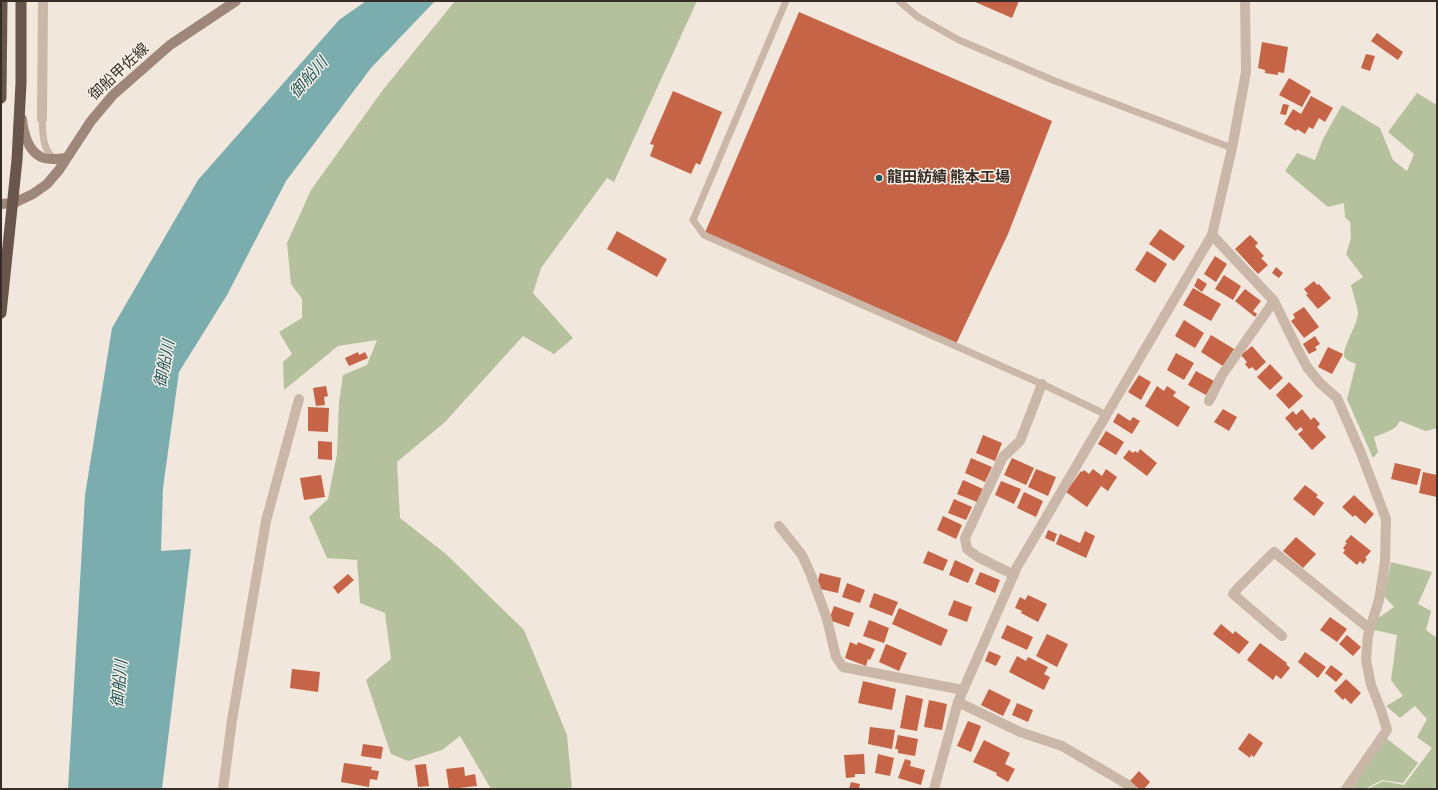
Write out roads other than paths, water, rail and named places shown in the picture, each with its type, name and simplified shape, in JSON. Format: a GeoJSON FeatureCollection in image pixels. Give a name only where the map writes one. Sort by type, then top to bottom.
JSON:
{"type":"FeatureCollection","features":[{"type":"Feature","properties":{"kind":"highway"},"geometry":{"type":"LineString","coordinates":[[1,98],[2,1]]}},
{"type":"Feature","properties":{"kind":"highway"},"geometry":{"type":"LineString","coordinates":[[1,313],[14,203],[20,93],[21,1]]}},
{"type":"Feature","properties":{"kind":"main road","name":"御船甲佐線"},"geometry":{"type":"LineString","coordinates":[[1,204],[14,203],[33,194],[47,184],[59,170],[91,122],[113,95],[170,45],[236,1]]}},
{"type":"Feature","properties":{"kind":"main road"},"geometry":{"type":"LineString","coordinates":[[20,93],[22,126],[25,139],[42,158],[66,158]]}},
{"type":"Feature","properties":{"kind":"street"},"geometry":{"type":"LineString","coordinates":[[42,119],[43,1]]}},
{"type":"Feature","properties":{"kind":"street"},"geometry":{"type":"LineString","coordinates":[[934,789],[958,702],[1014,575],[1212,235],[1232,148],[1246,72],[1245,1]]}},
{"type":"Feature","properties":{"kind":"street"},"geometry":{"type":"LineString","coordinates":[[1212,235],[1274,301],[1296,348],[1307,367],[1320,383],[1336,398],[1362,453],[1386,519],[1385,562],[1379,600],[1368,635],[1366,660],[1371,685],[1387,730],[1346,789]]}},
{"type":"Feature","properties":{"kind":"street"},"geometry":{"type":"LineString","coordinates":[[1209,400],[1222,375],[1274,301]]}},
{"type":"Feature","properties":{"kind":"street"},"geometry":{"type":"LineString","coordinates":[[1014,575],[978,558],[967,549],[966,538],[1003,457],[1020,441],[1042,384]]}},
{"type":"Feature","properties":{"kind":"street"},"geometry":{"type":"LineString","coordinates":[[223,789],[232,720],[266,521],[299,399]]}},
{"type":"Feature","properties":{"kind":"street"},"geometry":{"type":"LineString","coordinates":[[779,526],[802,555],[811,575],[826,619],[836,657],[843,667],[963,690]]}},
{"type":"Feature","properties":{"kind":"street"},"geometry":{"type":"LineString","coordinates":[[1282,636],[1233,594],[1274,552],[1370,629]]}},
{"type":"Feature","properties":{"kind":"street"},"geometry":{"type":"LineString","coordinates":[[958,702],[1020,732],[1062,746],[1125,783],[1132,789]]}},
{"type":"Feature","properties":{"kind":"lane"},"geometry":{"type":"LineString","coordinates":[[786,1],[693,220],[704,235],[1042,384],[1107,415]]}},
{"type":"Feature","properties":{"kind":"lane"},"geometry":{"type":"LineString","coordinates":[[900,1],[918,17],[959,40],[1055,81],[1232,148]]}},
{"type":"Feature","properties":{"kind":"lane"},"geometry":{"type":"LineString","coordinates":[[42,119],[43,139],[46,148],[55,159]]}},
{"type":"Feature","properties":{"kind":"water","name":"御船川"},"geometry":{"type":"Polygon","coordinates":[[[366,1],[435,1],[371,68],[286,181],[227,295],[179,372],[163,488],[161,551],[191,549],[162,789],[68,789],[85,495],[112,328],[198,180],[339,20],[366,1]]]}},
{"type":"Feature","properties":{"kind":"place","name":"龍田紡績 熊本工場"},"geometry":{"type":"Point","coordinates":[879,178]}}]}
